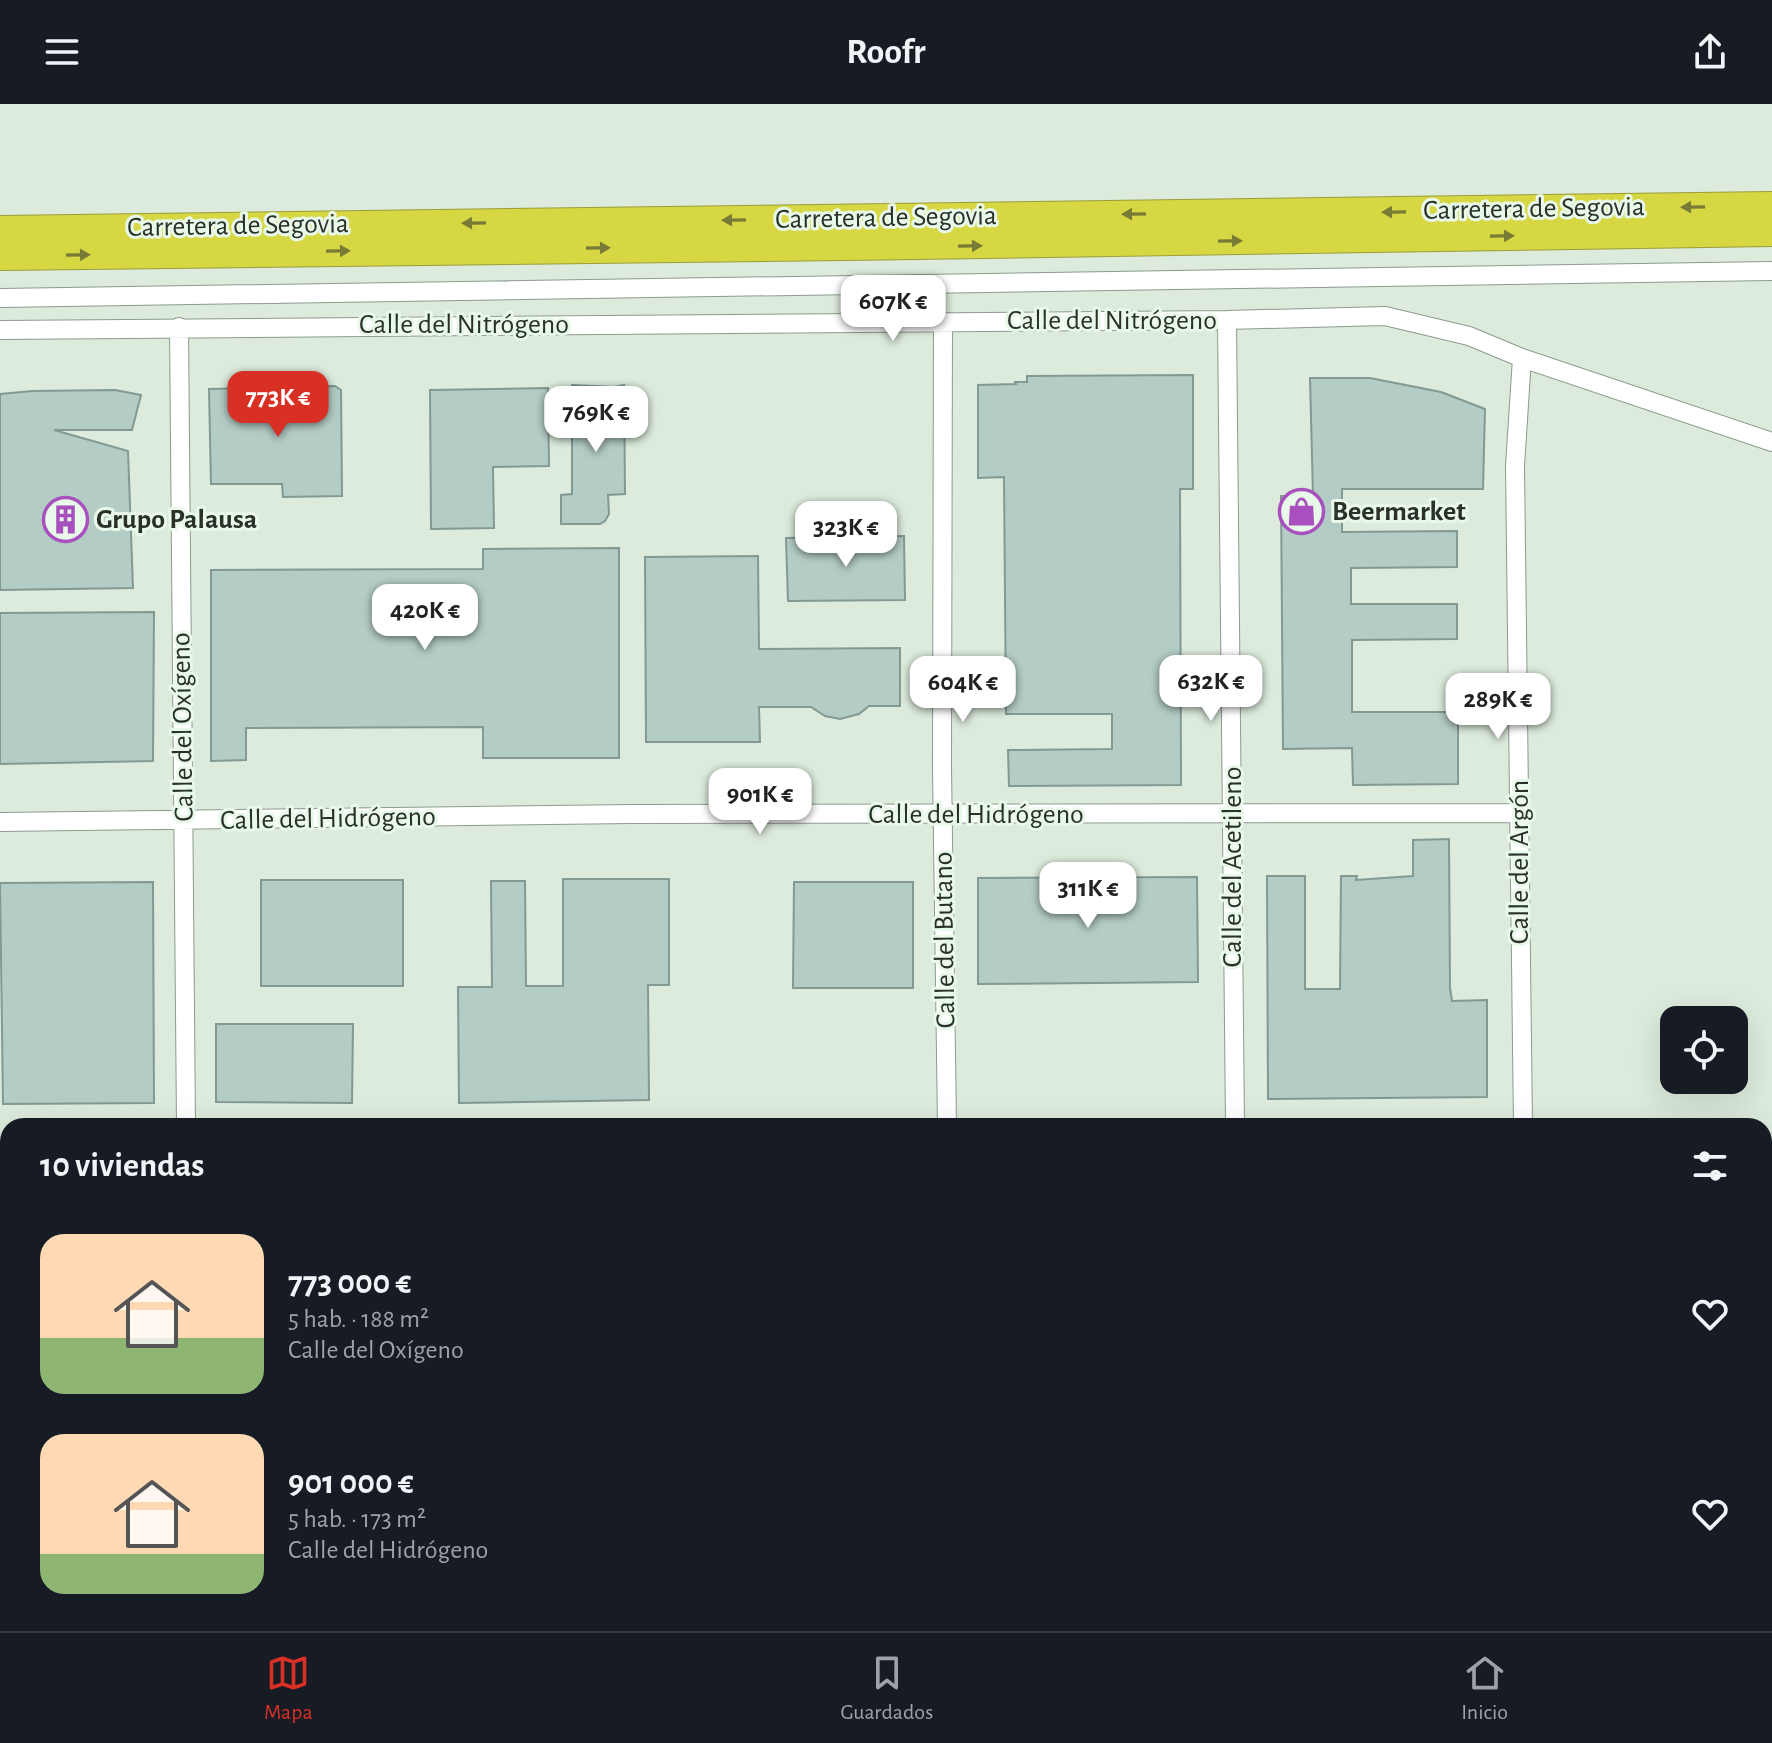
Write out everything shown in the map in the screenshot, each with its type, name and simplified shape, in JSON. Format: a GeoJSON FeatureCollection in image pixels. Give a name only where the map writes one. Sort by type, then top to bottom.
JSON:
{"type":"FeatureCollection","features":[{"type":"Feature","properties":{"kind":"highway","name":"Carretera de Segovia"},"geometry":{"type":"LineString","coordinates":[[0,230],[1772,206]]}},
{"type":"Feature","properties":{"kind":"highway","name":"Carretera de Segovia"},"geometry":{"type":"LineString","coordinates":[[0,257],[1772,232]]}},
{"type":"Feature","properties":{"kind":"street"},"geometry":{"type":"LineString","coordinates":[[0,298],[1772,271]]}},
{"type":"Feature","properties":{"kind":"street","name":"Calle del Nitrógeno"},"geometry":{"type":"LineString","coordinates":[[0,330],[1227,320],[1385,316],[1469,336],[1522,358],[1772,442]]}},
{"type":"Feature","properties":{"kind":"street","name":"Calle del Acetileno"},"geometry":{"type":"LineString","coordinates":[[1227,320],[1235,1118]]}},
{"type":"Feature","properties":{"kind":"street","name":"Calle del Butano"},"geometry":{"type":"LineString","coordinates":[[943,321],[943,815],[947,1118]]}},
{"type":"Feature","properties":{"kind":"street","name":"Calle del Oxígeno"},"geometry":{"type":"LineString","coordinates":[[179,327],[186,1118]]}},
{"type":"Feature","properties":{"kind":"street","name":"Calle del Argón"},"geometry":{"type":"LineString","coordinates":[[1522,358],[1515,466],[1523,1118]]}},
{"type":"Feature","properties":{"kind":"street","name":"Calle del Hidrógeno"},"geometry":{"type":"LineString","coordinates":[[0,822],[632,814],[1519,813]]}},
{"type":"Feature","properties":{"kind":"building"},"geometry":{"type":"Polygon","coordinates":[[[1193,375],[1193,489],[1180,489],[1181,785],[1009,786],[1008,750],[1112,749],[1112,714],[1006,714],[1004,477],[978,478],[978,385],[1027,382],[1027,376],[1193,375]]]}},
{"type":"Feature","properties":{"kind":"building"},"geometry":{"type":"Polygon","coordinates":[[[1310,378],[1370,378],[1441,392],[1485,409],[1483,489],[1342,489],[1342,532],[1457,531],[1457,567],[1351,568],[1351,604],[1457,604],[1457,639],[1352,640],[1352,712],[1458,712],[1458,784],[1353,785],[1352,748],[1283,749],[1281,496],[1313,496],[1310,378]]]}},
{"type":"Feature","properties":{"kind":"building"},"geometry":{"type":"Polygon","coordinates":[[[572,385],[624,385],[625,494],[608,495],[609,514],[600,524],[561,524],[561,495],[572,494],[572,385]]]}},
{"type":"Feature","properties":{"kind":"building"},"geometry":{"type":"Polygon","coordinates":[[[335,386],[341,390],[342,496],[283,497],[282,484],[211,484],[209,389],[335,386]]]}},
{"type":"Feature","properties":{"kind":"building"},"geometry":{"type":"Polygon","coordinates":[[[548,388],[549,466],[493,467],[494,528],[431,529],[430,390],[548,388]]]}},
{"type":"Feature","properties":{"kind":"building","name":"Grupo Palausa"},"geometry":{"type":"Polygon","coordinates":[[[115,390],[141,395],[132,430],[54,430],[128,451],[133,588],[0,590],[0,394],[115,390]]]}},
{"type":"Feature","properties":{"kind":"building"},"geometry":{"type":"Polygon","coordinates":[[[904,536],[905,600],[788,601],[786,538],[904,536]]]}},
{"type":"Feature","properties":{"kind":"building"},"geometry":{"type":"Polygon","coordinates":[[[619,548],[619,758],[483,758],[483,727],[246,728],[246,760],[211,761],[211,570],[483,569],[483,549],[619,548]]]}},
{"type":"Feature","properties":{"kind":"building"},"geometry":{"type":"Polygon","coordinates":[[[758,556],[759,649],[900,648],[900,706],[869,706],[859,714],[840,719],[825,716],[811,707],[759,707],[760,742],[646,742],[645,557],[758,556]]]}},
{"type":"Feature","properties":{"kind":"building"},"geometry":{"type":"Polygon","coordinates":[[[154,612],[153,761],[0,764],[0,613],[154,612]]]}},
{"type":"Feature","properties":{"kind":"building"},"geometry":{"type":"Polygon","coordinates":[[[1449,839],[1450,988],[1452,1001],[1487,1000],[1487,1097],[1268,1099],[1267,876],[1305,876],[1305,989],[1340,989],[1341,876],[1357,876],[1356,880],[1413,876],[1413,840],[1449,839]]]}},
{"type":"Feature","properties":{"kind":"building"},"geometry":{"type":"Polygon","coordinates":[[[1197,877],[1198,982],[978,984],[978,878],[1197,877]]]}},
{"type":"Feature","properties":{"kind":"building"},"geometry":{"type":"Polygon","coordinates":[[[563,879],[669,879],[669,985],[648,985],[649,1100],[459,1103],[458,987],[492,987],[491,881],[525,881],[526,986],[563,986],[563,879]]]}},
{"type":"Feature","properties":{"kind":"building"},"geometry":{"type":"Polygon","coordinates":[[[261,880],[403,880],[403,986],[261,986],[261,880]]]}},
{"type":"Feature","properties":{"kind":"building"},"geometry":{"type":"Polygon","coordinates":[[[153,882],[154,1103],[3,1104],[0,883],[153,882]]]}},
{"type":"Feature","properties":{"kind":"building"},"geometry":{"type":"Polygon","coordinates":[[[794,882],[913,882],[913,988],[793,988],[794,882]]]}},
{"type":"Feature","properties":{"kind":"building"},"geometry":{"type":"Polygon","coordinates":[[[216,1024],[353,1024],[352,1103],[216,1102],[216,1024]]]}},
{"type":"Feature","properties":{"kind":"place","name":"Beermarket"},"geometry":{"type":"Point","coordinates":[1301,512]}},
{"type":"Feature","properties":{"kind":"place","name":"Grupo Palausa"},"geometry":{"type":"Point","coordinates":[65,520]}}]}
